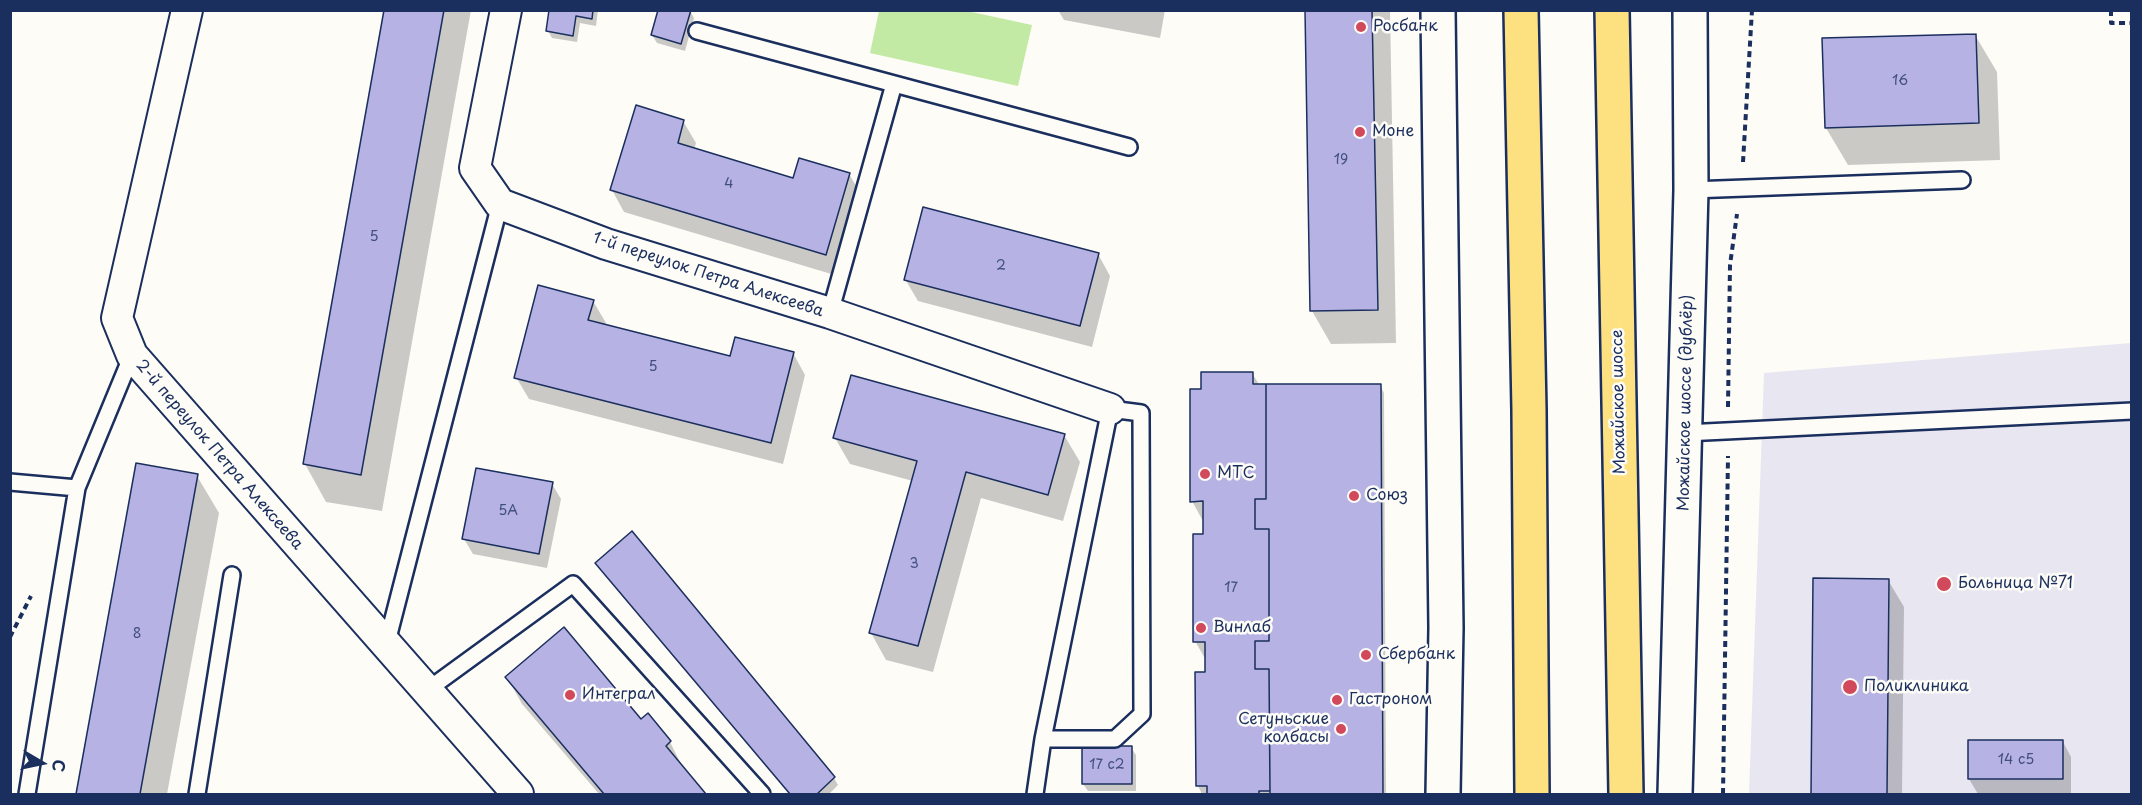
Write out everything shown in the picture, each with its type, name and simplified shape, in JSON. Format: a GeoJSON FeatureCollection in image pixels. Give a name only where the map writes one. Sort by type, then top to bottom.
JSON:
{"type":"FeatureCollection","features":[{"type":"Feature","properties":{"kind":"main road"},"geometry":{"type":"LineString","coordinates":[[1438,10],[1446,628],[1443,795]]}},
{"type":"Feature","properties":{"kind":"main road"},"geometry":{"type":"LineString","coordinates":[[1521,10],[1532,795]]}},
{"type":"Feature","properties":{"kind":"main road","name":"Можайское шоссе"},"geometry":{"type":"LineString","coordinates":[[1612,10],[1626,795]]}},
{"type":"Feature","properties":{"kind":"main road","name":"Можайское шоссе (дублёр)"},"geometry":{"type":"LineString","coordinates":[[1675,795],[1691,190],[1690,10]]}},
{"type":"Feature","properties":{"kind":"main road"},"geometry":{"type":"LineString","coordinates":[[1446,628],[1466,795]]}},
{"type":"Feature","properties":{"kind":"street","name":"2-й переулок Петра Алексеева"},"geometry":{"type":"LineString","coordinates":[[187,10],[117,318],[132,355],[518,795]]}},
{"type":"Feature","properties":{"kind":"street"},"geometry":{"type":"LineString","coordinates":[[500,204],[475,168],[506,10]]}},
{"type":"Feature","properties":{"kind":"street","name":"1-й переулок Петра Алексеева"},"geometry":{"type":"LineString","coordinates":[[500,204],[606,244],[830,313],[1110,409]]}},
{"type":"Feature","properties":{"kind":"lane"},"geometry":{"type":"LineString","coordinates":[[697,31],[1130,147]]}},
{"type":"Feature","properties":{"kind":"lane"},"geometry":{"type":"LineString","coordinates":[[830,313],[894,84]]}},
{"type":"Feature","properties":{"kind":"lane"},"geometry":{"type":"LineString","coordinates":[[1691,190],[1962,180]]}},
{"type":"Feature","properties":{"kind":"lane"},"geometry":{"type":"LineString","coordinates":[[386,646],[500,204]]}},
{"type":"Feature","properties":{"kind":"lane"},"geometry":{"type":"LineString","coordinates":[[27,795],[77,488],[132,355]]}},
{"type":"Feature","properties":{"kind":"lane"},"geometry":{"type":"LineString","coordinates":[[1035,795],[1042,739],[1110,409],[1141,413],[1142,714],[1115,739],[1042,739]]}},
{"type":"Feature","properties":{"kind":"lane"},"geometry":{"type":"LineString","coordinates":[[1685,433],[2132,411]]}},
{"type":"Feature","properties":{"kind":"lane"},"geometry":{"type":"LineString","coordinates":[[10,482],[77,488]]}},
{"type":"Feature","properties":{"kind":"lane"},"geometry":{"type":"LineString","coordinates":[[196,795],[232,575]]}},
{"type":"Feature","properties":{"kind":"lane"},"geometry":{"type":"LineString","coordinates":[[426,691],[573,584],[762,795]]}},
{"type":"Feature","properties":{"kind":"path"},"geometry":{"type":"LineString","coordinates":[[2111,10],[2111,23],[2132,23]]}},
{"type":"Feature","properties":{"kind":"shaded area","name":"Больница №71"},"geometry":{"type":"Polygon","coordinates":[[[2131,343],[2131,794],[1749,794],[1764,373],[2131,343]]]}},
{"type":"Feature","properties":{"kind":"green space"},"geometry":{"type":"Polygon","coordinates":[[[879,11],[967,11],[1032,25],[1018,86],[870,53],[879,11]]]}},
{"type":"Feature","properties":{"kind":"building"},"geometry":{"type":"Polygon","coordinates":[[[384,10],[444,10],[361,475],[303,464],[384,10]]]}},
{"type":"Feature","properties":{"kind":"building"},"geometry":{"type":"Polygon","coordinates":[[[549,10],[593,10],[592,19],[576,16],[573,36],[546,31],[549,10]]]}},
{"type":"Feature","properties":{"kind":"building"},"geometry":{"type":"Polygon","coordinates":[[[658,10],[691,10],[681,44],[651,35],[658,10]]]}},
{"type":"Feature","properties":{"kind":"building"},"geometry":{"type":"Polygon","coordinates":[[[1305,10],[1372,10],[1378,310],[1310,311],[1305,10]]]}},
{"type":"Feature","properties":{"kind":"building"},"geometry":{"type":"Polygon","coordinates":[[[1976,34],[1979,123],[1825,128],[1822,38],[1976,34]]]}},
{"type":"Feature","properties":{"kind":"building"},"geometry":{"type":"Polygon","coordinates":[[[636,105],[684,120],[678,143],[793,178],[799,158],[850,173],[826,255],[610,190],[636,105]]]}},
{"type":"Feature","properties":{"kind":"building"},"geometry":{"type":"Polygon","coordinates":[[[923,207],[1099,253],[1080,326],[904,280],[923,207]]]}},
{"type":"Feature","properties":{"kind":"building"},"geometry":{"type":"Polygon","coordinates":[[[538,285],[594,300],[588,320],[730,356],[735,337],[794,352],[771,443],[514,378],[538,285]]]}},
{"type":"Feature","properties":{"kind":"building"},"geometry":{"type":"Polygon","coordinates":[[[1201,372],[1253,372],[1253,384],[1266,384],[1266,499],[1255,499],[1255,529],[1269,529],[1269,641],[1255,641],[1255,669],[1269,669],[1270,791],[1259,791],[1259,794],[1207,794],[1207,786],[1196,786],[1195,672],[1205,672],[1205,642],[1193,642],[1193,534],[1203,534],[1203,501],[1190,502],[1190,389],[1201,389],[1201,372]]]}},
{"type":"Feature","properties":{"kind":"building"},"geometry":{"type":"Polygon","coordinates":[[[851,375],[1065,434],[1048,495],[966,472],[918,646],[869,633],[917,461],[833,438],[851,375]]]}},
{"type":"Feature","properties":{"kind":"building"},"geometry":{"type":"Polygon","coordinates":[[[1266,384],[1381,384],[1383,794],[1270,794],[1269,669],[1255,669],[1255,641],[1269,641],[1269,529],[1255,529],[1255,499],[1266,499],[1266,384]]]}},
{"type":"Feature","properties":{"kind":"building"},"geometry":{"type":"Polygon","coordinates":[[[136,463],[198,474],[140,794],[76,794],[136,463]]]}},
{"type":"Feature","properties":{"kind":"building"},"geometry":{"type":"Polygon","coordinates":[[[476,468],[553,482],[539,554],[462,539],[476,468]]]}},
{"type":"Feature","properties":{"kind":"building"},"geometry":{"type":"Polygon","coordinates":[[[632,531],[835,777],[817,794],[790,794],[595,563],[632,531]]]}},
{"type":"Feature","properties":{"kind":"building","name":"Поликлиника"},"geometry":{"type":"Polygon","coordinates":[[[1813,578],[1889,579],[1887,794],[1811,794],[1813,578]]]}},
{"type":"Feature","properties":{"kind":"building","name":"Интеграл"},"geometry":{"type":"Polygon","coordinates":[[[564,627],[641,719],[648,713],[671,741],[666,746],[706,794],[604,794],[505,677],[564,627]]]}},
{"type":"Feature","properties":{"kind":"building"},"geometry":{"type":"Polygon","coordinates":[[[1968,740],[2063,740],[2063,779],[1968,779],[1968,740]]]}},
{"type":"Feature","properties":{"kind":"building"},"geometry":{"type":"Polygon","coordinates":[[[1082,746],[1132,746],[1132,784],[1082,784],[1082,746]]]}},
{"type":"Feature","properties":{"kind":"place","name":"Росбанк"},"geometry":{"type":"Point","coordinates":[1361,27]}},
{"type":"Feature","properties":{"kind":"place","name":"Моне"},"geometry":{"type":"Point","coordinates":[1360,132]}},
{"type":"Feature","properties":{"kind":"place","name":"МТС"},"geometry":{"type":"Point","coordinates":[1205,474]}},
{"type":"Feature","properties":{"kind":"place","name":"Союз"},"geometry":{"type":"Point","coordinates":[1354,496]}},
{"type":"Feature","properties":{"kind":"place","name":"Больница №71"},"geometry":{"type":"Point","coordinates":[1944,584]}},
{"type":"Feature","properties":{"kind":"place","name":"Винлаб"},"geometry":{"type":"Point","coordinates":[1201,628]}},
{"type":"Feature","properties":{"kind":"place","name":"Сбербанк"},"geometry":{"type":"Point","coordinates":[1366,655]}},
{"type":"Feature","properties":{"kind":"place","name":"Поликлиника"},"geometry":{"type":"Point","coordinates":[1850,687]}},
{"type":"Feature","properties":{"kind":"place","name":"Интеграл"},"geometry":{"type":"Point","coordinates":[570,695]}},
{"type":"Feature","properties":{"kind":"place","name":"Гастроном"},"geometry":{"type":"Point","coordinates":[1337,700]}},
{"type":"Feature","properties":{"kind":"place","name":"Сетуньские колбасы"},"geometry":{"type":"Point","coordinates":[1341,729]}}]}
